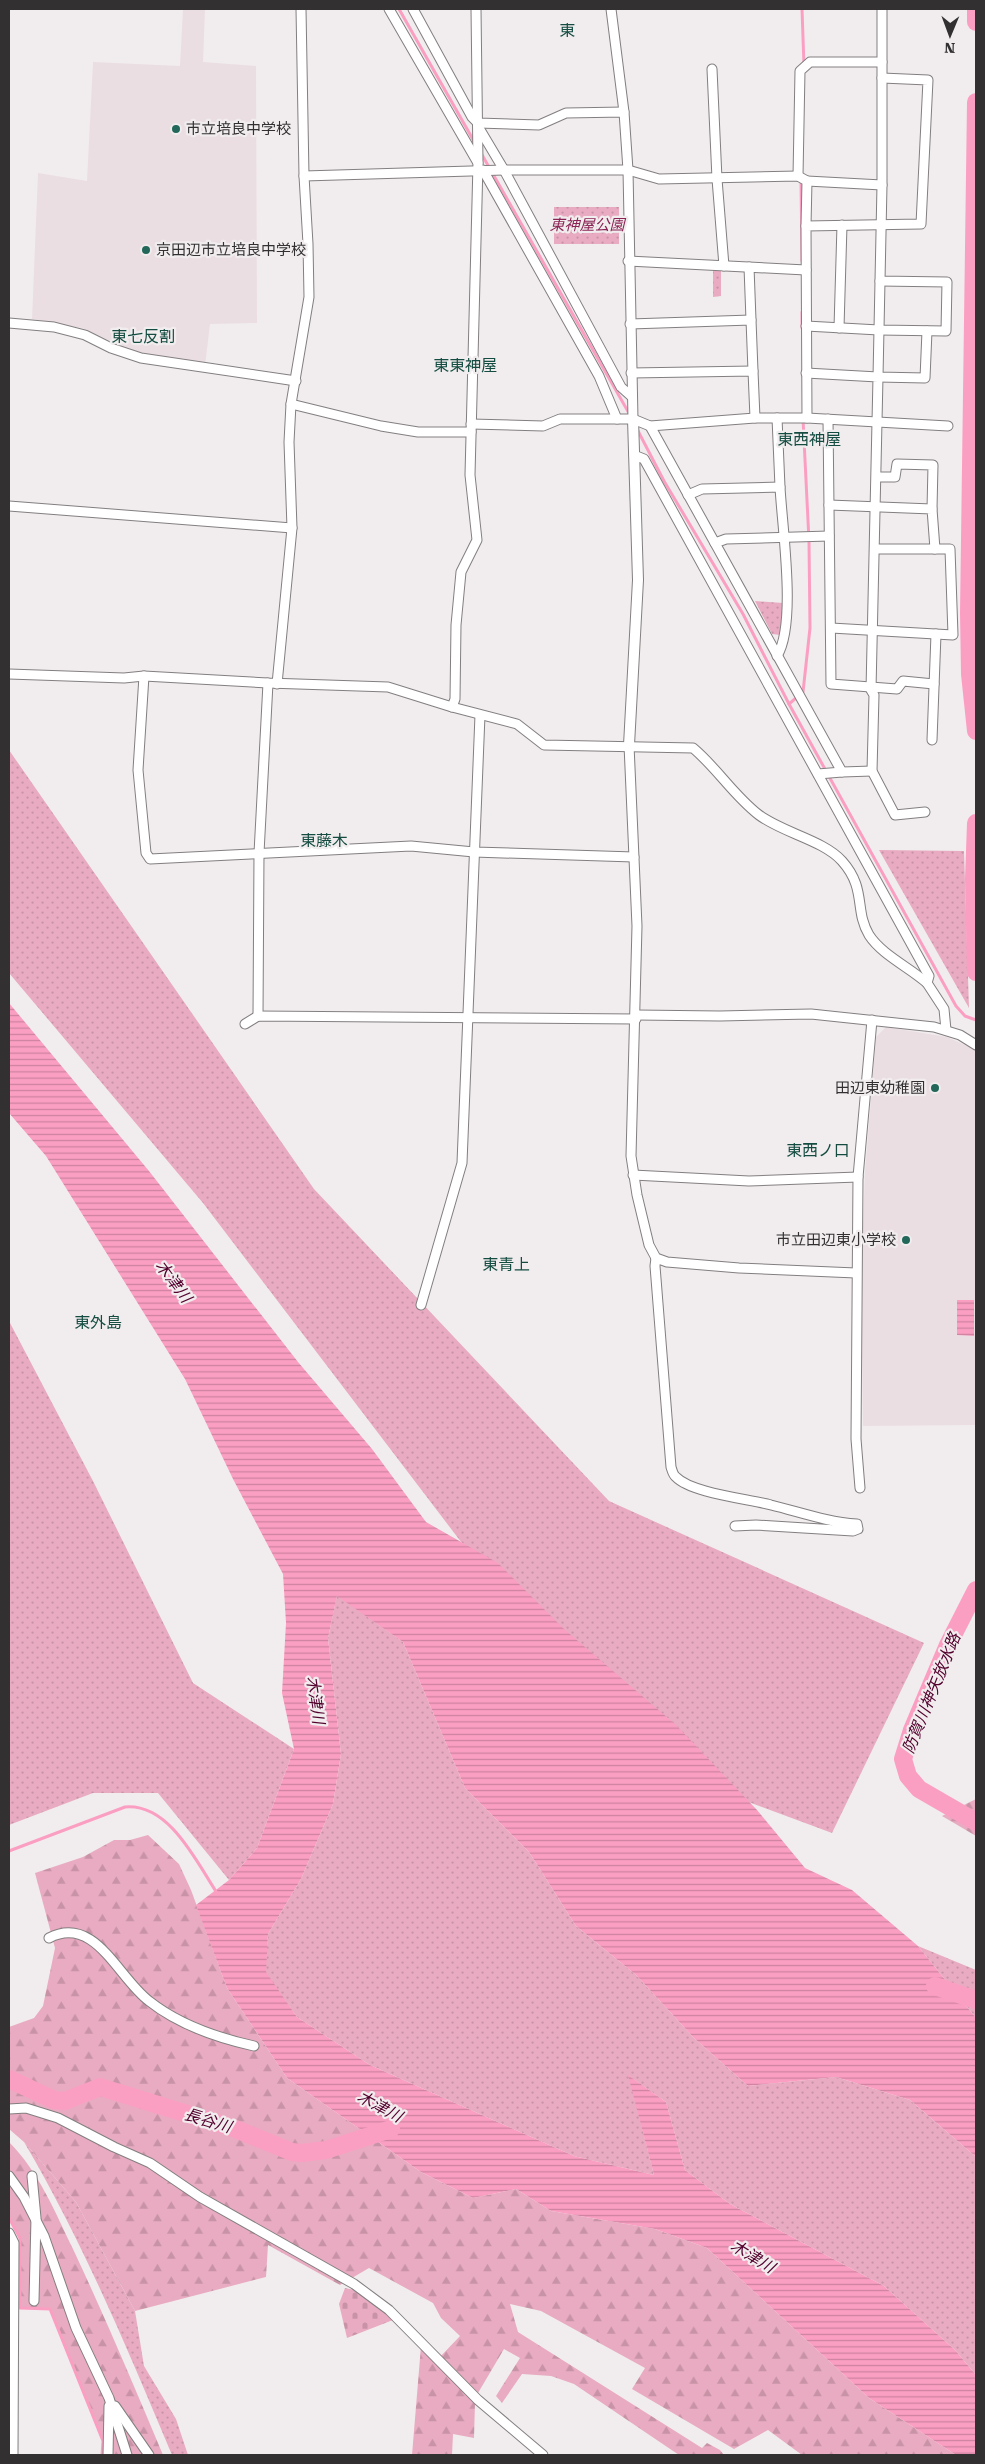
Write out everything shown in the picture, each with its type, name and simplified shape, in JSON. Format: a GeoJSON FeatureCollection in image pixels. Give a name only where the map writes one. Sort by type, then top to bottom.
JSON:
{"type":"FeatureCollection","features":[{"type":"Feature","properties":{"kind":"street"},"geometry":{"type":"LineString","coordinates":[[277,684],[292,528],[289,442],[291,404],[309,297],[304,176],[301,9]]}},
{"type":"Feature","properties":{"kind":"street"},"geometry":{"type":"LineString","coordinates":[[389,9],[594,368],[617,419]]}},
{"type":"Feature","properties":{"kind":"street"},"geometry":{"type":"LineString","coordinates":[[413,9],[621,386],[631,396]]}},
{"type":"Feature","properties":{"kind":"street"},"geometry":{"type":"LineString","coordinates":[[452,708],[455,699],[456,624],[461,572],[477,540],[470,475],[481,168],[476,9]]}},
{"type":"Feature","properties":{"kind":"street"},"geometry":{"type":"LineString","coordinates":[[611,9],[624,112],[628,170],[631,396],[638,580],[629,745],[637,926],[631,1156],[633,1175],[650,1245],[656,1258],[655,1266],[671,1467],[675,1477],[688,1485],[832,1522],[857,1524],[858,1529],[852,1531],[756,1525],[736,1526]]}},
{"type":"Feature","properties":{"kind":"street"},"geometry":{"type":"LineString","coordinates":[[882,9],[882,185],[871,687],[874,695],[872,771],[895,815],[924,812]]}},
{"type":"Feature","properties":{"kind":"street"},"geometry":{"type":"LineString","coordinates":[[798,176],[800,71],[810,62],[882,62]]}},
{"type":"Feature","properties":{"kind":"street"},"geometry":{"type":"LineString","coordinates":[[712,69],[717,179],[724,266]]}},
{"type":"Feature","properties":{"kind":"street"},"geometry":{"type":"LineString","coordinates":[[806,226],[921,224],[928,80],[882,78]]}},
{"type":"Feature","properties":{"kind":"street"},"geometry":{"type":"LineString","coordinates":[[479,126],[538,125],[566,113],[624,112]]}},
{"type":"Feature","properties":{"kind":"street"},"geometry":{"type":"LineString","coordinates":[[304,176],[481,168],[503,170],[628,170],[659,179],[798,176],[807,181],[882,185]]}},
{"type":"Feature","properties":{"kind":"street"},"geometry":{"type":"LineString","coordinates":[[803,418],[806,374],[807,181]]}},
{"type":"Feature","properties":{"kind":"street"},"geometry":{"type":"LineString","coordinates":[[839,328],[842,225]]}},
{"type":"Feature","properties":{"kind":"street"},"geometry":{"type":"LineString","coordinates":[[628,261],[806,270]]}},
{"type":"Feature","properties":{"kind":"street"},"geometry":{"type":"LineString","coordinates":[[749,267],[755,418]]}},
{"type":"Feature","properties":{"kind":"street"},"geometry":{"type":"LineString","coordinates":[[806,326],[946,331],[947,282],[880,281]]}},
{"type":"Feature","properties":{"kind":"street"},"geometry":{"type":"LineString","coordinates":[[630,324],[751,320]]}},
{"type":"Feature","properties":{"kind":"street"},"geometry":{"type":"LineString","coordinates":[[9,324],[54,328],[85,335],[112,348],[141,358],[211,370],[296,381]]}},
{"type":"Feature","properties":{"kind":"street"},"geometry":{"type":"LineString","coordinates":[[806,374],[925,378],[927,331]]}},
{"type":"Feature","properties":{"kind":"street"},"geometry":{"type":"LineString","coordinates":[[631,373],[753,371]]}},
{"type":"Feature","properties":{"kind":"street"},"geometry":{"type":"LineString","coordinates":[[291,404],[381,426],[418,432],[543,426],[560,419],[633,419],[650,426],[755,418],[803,418],[948,426]]}},
{"type":"Feature","properties":{"kind":"street"},"geometry":{"type":"LineString","coordinates":[[776,656],[782,646],[787,605],[777,418]]}},
{"type":"Feature","properties":{"kind":"street"},"geometry":{"type":"LineString","coordinates":[[828,419],[831,684],[897,689],[903,681],[934,684]]}},
{"type":"Feature","properties":{"kind":"street"},"geometry":{"type":"LineString","coordinates":[[650,426],[842,772]]}},
{"type":"Feature","properties":{"kind":"street"},"geometry":{"type":"LineString","coordinates":[[634,455],[644,459],[929,976],[927,983]]}},
{"type":"Feature","properties":{"kind":"street"},"geometry":{"type":"LineString","coordinates":[[877,478],[896,478],[897,464],[932,465],[932,509],[935,549]]}},
{"type":"Feature","properties":{"kind":"street"},"geometry":{"type":"LineString","coordinates":[[688,495],[702,489],[780,487]]}},
{"type":"Feature","properties":{"kind":"street"},"geometry":{"type":"LineString","coordinates":[[829,505],[932,509]]}},
{"type":"Feature","properties":{"kind":"street"},"geometry":{"type":"LineString","coordinates":[[9,506],[292,528]]}},
{"type":"Feature","properties":{"kind":"street"},"geometry":{"type":"LineString","coordinates":[[714,543],[726,539],[829,536]]}},
{"type":"Feature","properties":{"kind":"street"},"geometry":{"type":"LineString","coordinates":[[831,628],[953,635],[950,549],[875,549]]}},
{"type":"Feature","properties":{"kind":"street"},"geometry":{"type":"LineString","coordinates":[[932,740],[936,634]]}},
{"type":"Feature","properties":{"kind":"street"},"geometry":{"type":"LineString","coordinates":[[9,674],[124,678],[144,676],[277,684],[388,687],[452,708],[517,724],[544,745],[629,745],[693,748],[712,763],[737,794],[759,815],[840,859],[854,877],[860,895],[863,920],[869,934],[878,946],[927,983],[944,1009],[946,1030]]}},
{"type":"Feature","properties":{"kind":"street"},"geometry":{"type":"LineString","coordinates":[[144,676],[138,770],[146,853],[150,859],[411,846],[474,852],[634,857]]}},
{"type":"Feature","properties":{"kind":"street"},"geometry":{"type":"LineString","coordinates":[[258,1016],[259,853],[268,683]]}},
{"type":"Feature","properties":{"kind":"street"},"geometry":{"type":"LineString","coordinates":[[421,1305],[462,1163],[480,715]]}},
{"type":"Feature","properties":{"kind":"street"},"geometry":{"type":"LineString","coordinates":[[818,774],[872,771]]}},
{"type":"Feature","properties":{"kind":"street"},"geometry":{"type":"LineString","coordinates":[[245,1024],[258,1016],[468,1019],[811,1014],[946,1030],[976,1045]]}},
{"type":"Feature","properties":{"kind":"street"},"geometry":{"type":"LineString","coordinates":[[860,1488],[856,1439],[858,1177],[872,1020]]}},
{"type":"Feature","properties":{"kind":"street"},"geometry":{"type":"LineString","coordinates":[[633,1175],[749,1180],[858,1177]]}},
{"type":"Feature","properties":{"kind":"street"},"geometry":{"type":"LineString","coordinates":[[656,1258],[667,1262],[739,1268],[856,1273]]}},
{"type":"Feature","properties":{"kind":"street"},"geometry":{"type":"LineString","coordinates":[[49,1938],[62,1931],[74,1931],[86,1936],[108,1956],[149,2001],[212,2035],[254,2046]]}},
{"type":"Feature","properties":{"kind":"street"},"geometry":{"type":"LineString","coordinates":[[9,2108],[26,2108],[58,2118],[150,2163],[200,2197],[354,2284],[389,2310],[478,2400],[543,2455]]}},
{"type":"Feature","properties":{"kind":"street"},"geometry":{"type":"LineString","coordinates":[[9,2176],[36,2218],[76,2328],[109,2398],[127,2455]]}},
{"type":"Feature","properties":{"kind":"street"},"geometry":{"type":"LineString","coordinates":[[32,2176],[36,2218],[34,2301]]}},
{"type":"Feature","properties":{"kind":"street"},"geometry":{"type":"LineString","coordinates":[[9,2233],[14,2243],[13,2455]]}},
{"type":"Feature","properties":{"kind":"street"},"geometry":{"type":"LineString","coordinates":[[108,2455],[109,2398]]}},
{"type":"Feature","properties":{"kind":"street"},"geometry":{"type":"LineString","coordinates":[[109,2398],[149,2455]]}},
{"type":"Feature","properties":{"kind":"shaded area","name":"京田辺市立培良中学校"},"geometry":{"type":"Polygon","coordinates":[[[183,9],[205,9],[203,62],[256,66],[257,323],[210,324],[205,366],[139,354],[82,328],[32,319],[38,173],[87,181],[93,62],[180,66],[183,9]]]}},
{"type":"Feature","properties":{"kind":"shaded area"},"geometry":{"type":"Polygon","coordinates":[[[886,1027],[947,1037],[976,1050],[976,1425],[863,1426],[861,1277],[865,1172],[876,1037],[886,1027]]]}},
{"type":"Feature","properties":{"kind":"green space","name":"東神屋公園"},"geometry":{"type":"Polygon","coordinates":[[[554,207],[619,207],[619,244],[554,244],[554,207]]]}},
{"type":"Feature","properties":{"kind":"green space"},"geometry":{"type":"Polygon","coordinates":[[[713,267],[721,267],[721,296],[713,297],[713,267]]]}},
{"type":"Feature","properties":{"kind":"green space"},"geometry":{"type":"Polygon","coordinates":[[[755,601],[783,603],[780,635],[772,634],[755,601]]]}},
{"type":"Feature","properties":{"kind":"green space"},"geometry":{"type":"Polygon","coordinates":[[[9,750],[314,1189],[609,1501],[924,1643],[832,1833],[624,1756],[203,1203],[9,973],[9,750]]]}},
{"type":"Feature","properties":{"kind":"green space"},"geometry":{"type":"Polygon","coordinates":[[[879,850],[964,851],[969,1008],[879,850]]]}},
{"type":"Feature","properties":{"kind":"green space"},"geometry":{"type":"Polygon","coordinates":[[[9,1321],[93,1481],[193,1683],[294,1749],[257,1848],[229,1880],[158,1793],[93,1793],[9,1825],[9,1321]]]}},
{"type":"Feature","properties":{"kind":"green space"},"geometry":{"type":"Polygon","coordinates":[[[337,1595],[403,1642],[465,1788],[529,1852],[576,1926],[636,1975],[694,2038],[748,2086],[836,2077],[910,2100],[976,2157],[976,2375],[955,2350],[884,2286],[730,2204],[685,2170],[666,2102],[629,2076],[654,2175],[574,2156],[370,2065],[297,2017],[265,1972],[268,1934],[301,1879],[333,1804],[341,1754],[328,1638],[337,1595]]]}},
{"type":"Feature","properties":{"kind":"green space"},"geometry":{"type":"Polygon","coordinates":[[[976,1799],[976,1836],[942,1816],[976,1799]]]}},
{"type":"Feature","properties":{"kind":"green space"},"geometry":{"type":"Polygon","coordinates":[[[148,1835],[179,1864],[191,1890],[227,1988],[287,2078],[421,2172],[473,2198],[516,2189],[551,2211],[655,2229],[707,2248],[869,2398],[956,2455],[802,2455],[768,2430],[734,2449],[632,2389],[645,2368],[541,2311],[510,2304],[518,2332],[702,2448],[707,2443],[720,2450],[724,2455],[679,2455],[574,2384],[551,2376],[522,2374],[502,2403],[496,2396],[520,2358],[504,2349],[478,2393],[439,2358],[460,2336],[441,2318],[433,2303],[369,2268],[340,2285],[268,2245],[266,2277],[135,2311],[76,2202],[24,2142],[9,2129],[9,2027],[34,2018],[43,2006],[55,1948],[35,1873],[83,1857],[114,1840],[130,1840],[148,1835]]]}},
{"type":"Feature","properties":{"kind":"green space"},"geometry":{"type":"Polygon","coordinates":[[[918,1946],[976,1970],[976,2018],[918,1946]]]}},
{"type":"Feature","properties":{"kind":"green space"},"geometry":{"type":"Polygon","coordinates":[[[9,2142],[38,2179],[53,2207],[96,2300],[163,2455],[102,2455],[103,2441],[50,2309],[20,2308],[20,2238],[9,2218],[9,2142]]]}},
{"type":"Feature","properties":{"kind":"green space"},"geometry":{"type":"Polygon","coordinates":[[[24,2142],[76,2202],[135,2311],[144,2366],[176,2419],[188,2455],[172,2455],[121,2335],[85,2257],[24,2142]]]}},
{"type":"Feature","properties":{"kind":"green space"},"geometry":{"type":"Polygon","coordinates":[[[345,2288],[359,2292],[372,2299],[393,2320],[347,2338],[339,2304],[345,2288]]]}},
{"type":"Feature","properties":{"kind":"green space"},"geometry":{"type":"Polygon","coordinates":[[[421,2346],[475,2402],[474,2438],[453,2434],[452,2455],[412,2455],[421,2346]]]}},
{"type":"Feature","properties":{"kind":"water"},"geometry":{"type":"Polygon","coordinates":[[[9,1003],[149,1171],[298,1362],[372,1449],[426,1522],[498,1563],[564,1629],[676,1725],[757,1810],[805,1868],[852,1890],[918,1946],[976,2018],[976,2157],[910,2100],[836,2077],[748,2086],[694,2038],[636,1975],[576,1926],[529,1852],[465,1788],[403,1642],[337,1596],[328,1638],[341,1754],[333,1804],[301,1879],[268,1934],[266,1972],[297,2017],[370,2065],[574,2156],[654,2175],[628,2075],[666,2102],[685,2170],[730,2204],[884,2286],[955,2350],[976,2375],[976,2455],[956,2455],[869,2398],[707,2248],[655,2229],[551,2211],[516,2189],[473,2198],[421,2172],[287,2078],[227,1988],[196,1905],[229,1880],[257,1848],[294,1749],[282,1693],[286,1623],[283,1574],[233,1479],[185,1379],[46,1156],[9,1113],[9,1003]]]}},
{"type":"Feature","properties":{"kind":"water"},"geometry":{"type":"Polygon","coordinates":[[[957,1300],[974,1300],[974,1336],[957,1335],[957,1300]]]}},
{"type":"Feature","properties":{"kind":"waterway"},"geometry":{"type":"LineString","coordinates":[[399,9],[475,143]]}},
{"type":"Feature","properties":{"kind":"waterway"},"geometry":{"type":"LineString","coordinates":[[802,9],[804,66]]}},
{"type":"Feature","properties":{"kind":"waterway"},"geometry":{"type":"LineString","coordinates":[[976,9],[976,22]]}},
{"type":"Feature","properties":{"kind":"waterway"},"geometry":{"type":"LineString","coordinates":[[976,102],[969,613],[970,674],[976,731]]}},
{"type":"Feature","properties":{"kind":"waterway"},"geometry":{"type":"LineString","coordinates":[[481,153],[630,415]]}},
{"type":"Feature","properties":{"kind":"waterway"},"geometry":{"type":"LineString","coordinates":[[801,179],[802,261]]}},
{"type":"Feature","properties":{"kind":"waterway"},"geometry":{"type":"LineString","coordinates":[[802,312],[802,328]]}},
{"type":"Feature","properties":{"kind":"waterway"},"geometry":{"type":"LineString","coordinates":[[789,704],[803,692],[810,628],[809,541],[803,419]]}},
{"type":"Feature","properties":{"kind":"waterway"},"geometry":{"type":"LineString","coordinates":[[637,429],[664,481],[743,614],[789,704],[956,1006],[965,1016],[976,1020]]}},
{"type":"Feature","properties":{"kind":"waterway"},"geometry":{"type":"LineString","coordinates":[[976,823],[974,879],[976,972]]}},
{"type":"Feature","properties":{"kind":"waterway","name":"防賀川神矢放水路"},"geometry":{"type":"LineString","coordinates":[[976,1590],[948,1645],[912,1730],[903,1759],[908,1776],[919,1789],[976,1822]]}},
{"type":"Feature","properties":{"kind":"waterway"},"geometry":{"type":"LineString","coordinates":[[9,1851],[125,1807],[141,1808],[155,1814],[180,1836],[217,1893]]}},
{"type":"Feature","properties":{"kind":"waterway","name":"木津川"},"geometry":{"type":"LineString","coordinates":[[935,1986],[976,2000]]}},
{"type":"Feature","properties":{"kind":"waterway","name":"長谷川"},"geometry":{"type":"LineString","coordinates":[[9,2079],[54,2100],[65,2101],[100,2087],[233,2128],[292,2152],[302,2153],[326,2150],[391,2129]]}},
{"type":"Feature","properties":{"kind":"waterway"},"geometry":{"type":"LineString","coordinates":[[9,2218],[20,2238],[20,2308],[50,2309],[103,2441],[102,2455]]}},
{"type":"Feature","properties":{"kind":"place","name":"市立培良中学校"},"geometry":{"type":"Point","coordinates":[176,129]}},
{"type":"Feature","properties":{"kind":"place","name":"京田辺市立培良中学校"},"geometry":{"type":"Point","coordinates":[146,250]}},
{"type":"Feature","properties":{"kind":"place","name":"田辺東幼稚園"},"geometry":{"type":"Point","coordinates":[935,1088]}},
{"type":"Feature","properties":{"kind":"place","name":"市立田辺東小学校"},"geometry":{"type":"Point","coordinates":[906,1240]}},
{"type":"Feature","properties":{"kind":"district","name":"東"},"geometry":{"type":"Point","coordinates":[567,30]}},
{"type":"Feature","properties":{"kind":"district","name":"東七反割"},"geometry":{"type":"Point","coordinates":[143,336]}},
{"type":"Feature","properties":{"kind":"district","name":"東東神屋"},"geometry":{"type":"Point","coordinates":[465,365]}},
{"type":"Feature","properties":{"kind":"district","name":"東西神屋"},"geometry":{"type":"Point","coordinates":[809,439]}},
{"type":"Feature","properties":{"kind":"district","name":"東藤木"},"geometry":{"type":"Point","coordinates":[324,840]}},
{"type":"Feature","properties":{"kind":"district","name":"東西ノ口"},"geometry":{"type":"Point","coordinates":[818,1150]}},
{"type":"Feature","properties":{"kind":"district","name":"東青上"},"geometry":{"type":"Point","coordinates":[506,1264]}},
{"type":"Feature","properties":{"kind":"district","name":"東外島"},"geometry":{"type":"Point","coordinates":[98,1322]}}]}
